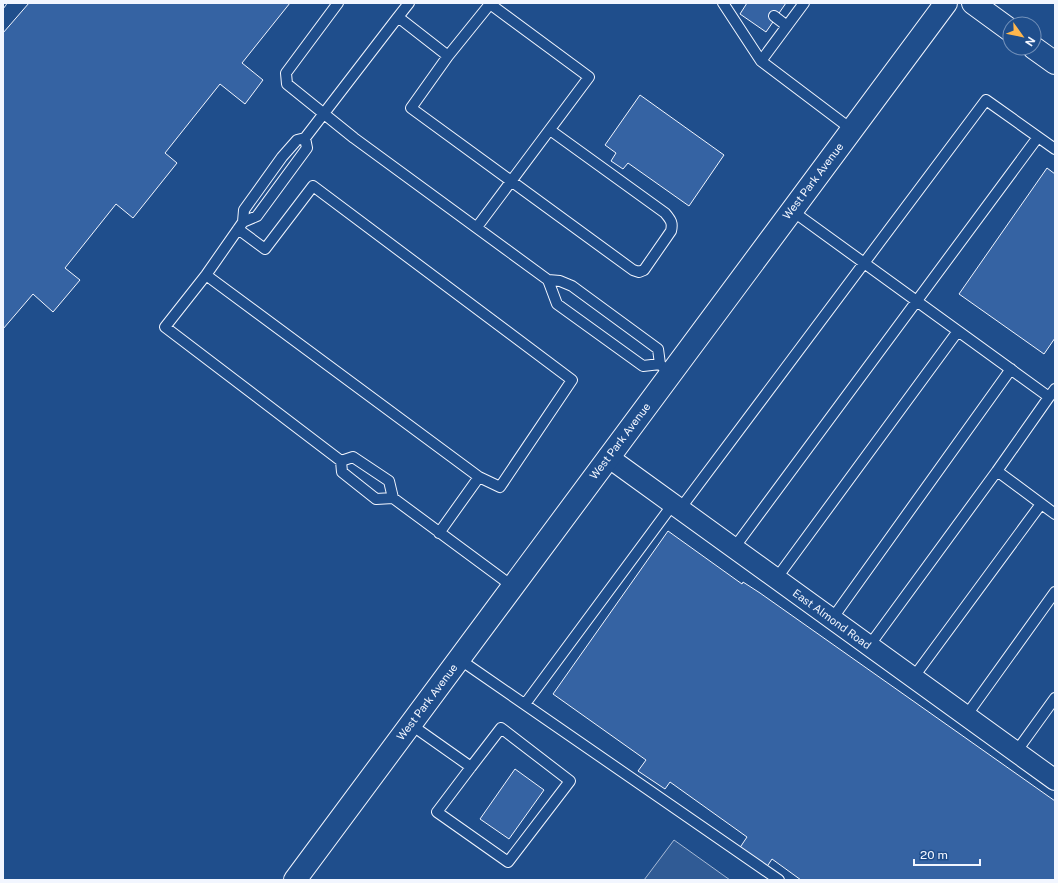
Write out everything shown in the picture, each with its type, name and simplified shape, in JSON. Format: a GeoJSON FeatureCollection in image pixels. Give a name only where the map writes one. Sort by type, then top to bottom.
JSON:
{"type":"FeatureCollection","features":[{"type":"Feature","properties":{"kind":"main road","name":"West Park Avenue"},"geometry":{"type":"LineString","coordinates":[[295,880],[608,457],[665,369],[792,210],[946,3]]}},
{"type":"Feature","properties":{"kind":"main road"},"geometry":{"type":"LineString","coordinates":[[973,3],[1002,24]]}},
{"type":"Feature","properties":{"kind":"main road"},"geometry":{"type":"LineString","coordinates":[[1042,54],[1055,63]]}},
{"type":"Feature","properties":{"kind":"street","name":"East Almond Road"},"geometry":{"type":"LineString","coordinates":[[608,457],[1055,780]]}},
{"type":"Feature","properties":{"kind":"lane"},"geometry":{"type":"LineString","coordinates":[[338,3],[286,73],[287,84],[354,138],[548,280],[560,281],[572,286],[658,350],[665,369],[643,366],[557,304],[548,280]]}},
{"type":"Feature","properties":{"kind":"lane"},"geometry":{"type":"LineString","coordinates":[[241,226],[244,210],[282,157],[297,140],[305,138],[409,3]]}},
{"type":"Feature","properties":{"kind":"lane"},"geometry":{"type":"LineString","coordinates":[[723,3],[761,61],[851,129]]}},
{"type":"Feature","properties":{"kind":"lane"},"geometry":{"type":"LineString","coordinates":[[761,61],[804,3]]}},
{"type":"Feature","properties":{"kind":"lane"},"geometry":{"type":"LineString","coordinates":[[477,227],[512,180],[590,77],[490,4],[448,56],[411,108],[512,180],[633,270],[639,272],[644,270],[671,231],[671,220],[665,214],[550,130]]}},
{"type":"Feature","properties":{"kind":"lane"},"geometry":{"type":"LineString","coordinates":[[774,16],[787,26]]}},
{"type":"Feature","properties":{"kind":"lane"},"geometry":{"type":"LineString","coordinates":[[398,17],[448,56]]}},
{"type":"Feature","properties":{"kind":"lane"},"geometry":{"type":"LineString","coordinates":[[525,704],[865,263],[986,100],[1055,149]]}},
{"type":"Feature","properties":{"kind":"lane"},"geometry":{"type":"LineString","coordinates":[[734,548],[1038,137]]}},
{"type":"Feature","properties":{"kind":"lane"},"geometry":{"type":"LineString","coordinates":[[305,138],[307,148],[257,216],[241,226],[206,275],[165,327],[341,461],[342,472],[376,499],[393,498]]}},
{"type":"Feature","properties":{"kind":"lane"},"geometry":{"type":"LineString","coordinates":[[206,275],[479,477],[500,487],[572,380],[313,186],[265,249],[241,226]]}},
{"type":"Feature","properties":{"kind":"lane"},"geometry":{"type":"LineString","coordinates":[[792,210],[1011,369],[1052,393],[870,646]]}},
{"type":"Feature","properties":{"kind":"lane"},"geometry":{"type":"LineString","coordinates":[[776,579],[958,331]]}},
{"type":"Feature","properties":{"kind":"lane"},"geometry":{"type":"LineString","coordinates":[[832,619],[1011,369]]}},
{"type":"Feature","properties":{"kind":"lane"},"geometry":{"type":"LineString","coordinates":[[341,461],[353,457],[389,481],[393,498],[512,586]]}},
{"type":"Feature","properties":{"kind":"lane"},"geometry":{"type":"LineString","coordinates":[[997,470],[1055,514]]}},
{"type":"Feature","properties":{"kind":"lane"},"geometry":{"type":"LineString","coordinates":[[439,533],[479,477]]}},
{"type":"Feature","properties":{"kind":"lane"},"geometry":{"type":"LineString","coordinates":[[914,678],[1041,504]]}},
{"type":"Feature","properties":{"kind":"lane"},"geometry":{"type":"LineString","coordinates":[[966,716],[1055,592]]}},
{"type":"Feature","properties":{"kind":"lane"},"geometry":{"type":"LineString","coordinates":[[459,659],[779,880]]}},
{"type":"Feature","properties":{"kind":"lane"},"geometry":{"type":"LineString","coordinates":[[1016,752],[1055,698]]}},
{"type":"Feature","properties":{"kind":"lane"},"geometry":{"type":"LineString","coordinates":[[410,724],[471,767]]}},
{"type":"Feature","properties":{"kind":"lane"},"geometry":{"type":"LineString","coordinates":[[500,728],[570,781],[508,862],[437,812],[471,767],[500,728]]}},
{"type":"Feature","properties":{"kind":"shaded area"},"geometry":{"type":"Polygon","coordinates":[[[674,840],[730,880],[644,880],[674,840]]]}},
{"type":"Feature","properties":{"kind":"building"},"geometry":{"type":"Polygon","coordinates":[[[29,3],[290,3],[242,63],[263,80],[245,104],[220,84],[165,153],[177,163],[133,218],[116,204],[65,268],[80,280],[53,312],[33,294],[3,329],[3,33],[29,3]]]}},
{"type":"Feature","properties":{"kind":"building"},"geometry":{"type":"Polygon","coordinates":[[[747,3],[786,3],[766,32],[740,14],[747,3]]]}},
{"type":"Feature","properties":{"kind":"building"},"geometry":{"type":"Polygon","coordinates":[[[640,95],[724,155],[689,206],[628,163],[623,169],[611,161],[616,153],[605,145],[640,95]]]}},
{"type":"Feature","properties":{"kind":"building"},"geometry":{"type":"Polygon","coordinates":[[[1047,168],[1055,174],[1055,338],[1044,354],[959,294],[1047,168]]]}},
{"type":"Feature","properties":{"kind":"building"},"geometry":{"type":"Polygon","coordinates":[[[668,531],[742,584],[743,582],[760,593],[1055,801],[1055,880],[801,880],[772,859],[766,868],[739,849],[747,837],[670,782],[665,789],[638,771],[646,760],[553,694],[668,531]]]}},
{"type":"Feature","properties":{"kind":"building"},"geometry":{"type":"Polygon","coordinates":[[[515,769],[544,790],[509,839],[480,819],[515,769]]]}}]}
